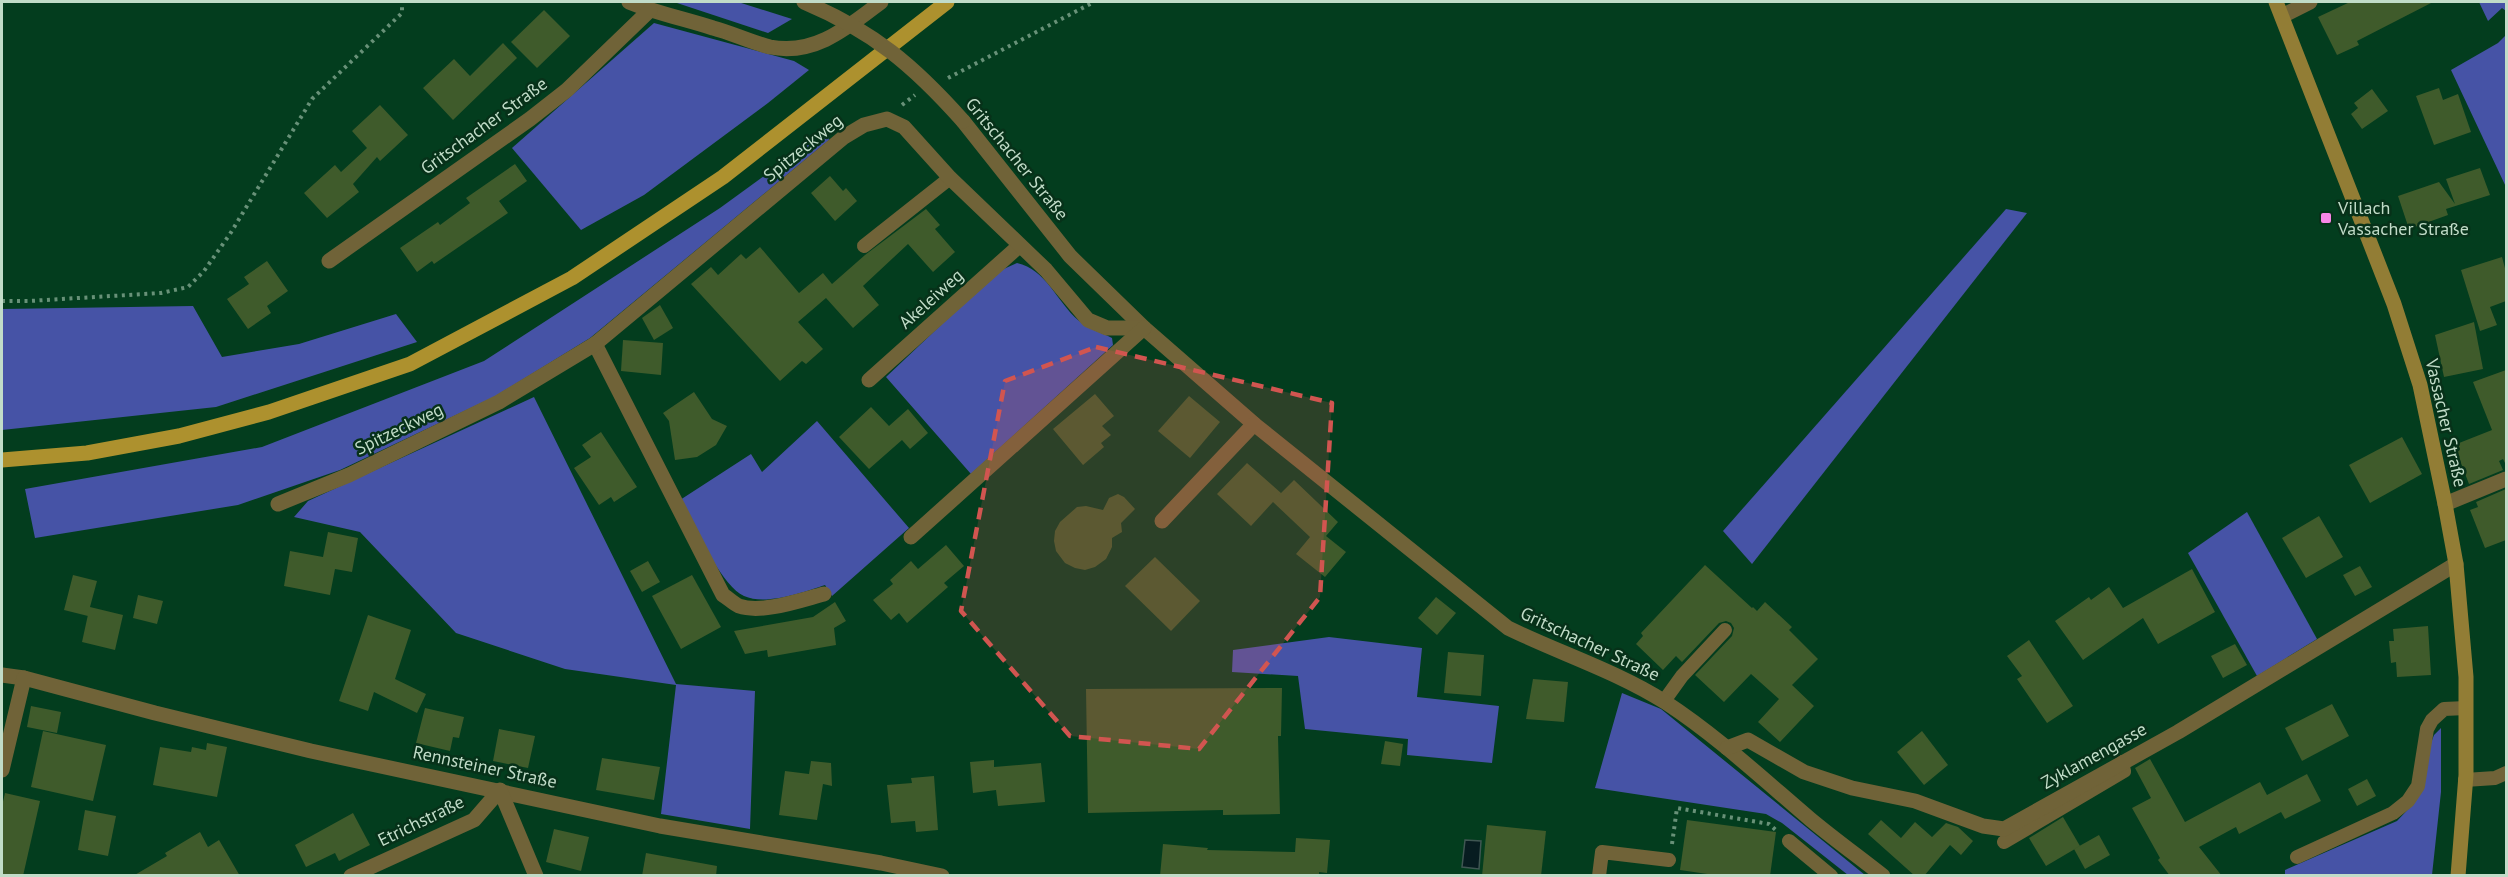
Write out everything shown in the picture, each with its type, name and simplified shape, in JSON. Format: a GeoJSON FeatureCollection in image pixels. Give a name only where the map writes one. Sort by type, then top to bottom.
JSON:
{"type":"FeatureCollection","features":[{"type":"Feature","properties":{"kind":"main road"},"geometry":{"type":"LineString","coordinates":[[2,460],[87,453],[179,436],[268,412],[410,364],[572,278],[723,177],[947,2]]}},
{"type":"Feature","properties":{"kind":"main road","name":"Vassacher Straße"},"geometry":{"type":"LineString","coordinates":[[2279,9],[2394,304],[2420,385],[2445,504],[2456,564],[2466,677],[2465,780],[2458,876]]}},
{"type":"Feature","properties":{"kind":"street"},"geometry":{"type":"LineString","coordinates":[[629,2],[771,47],[805,47],[838,35],[881,2]]}},
{"type":"Feature","properties":{"kind":"street","name":"Gritschacher Straße"},"geometry":{"type":"LineString","coordinates":[[804,2],[868,34],[897,55],[930,84],[963,121],[1070,256],[1144,328],[1254,424],[1508,628],[1547,648],[1604,670],[1664,701],[1727,748],[1814,822],[1883,876]]}},
{"type":"Feature","properties":{"kind":"street"},"geometry":{"type":"LineString","coordinates":[[2279,9],[2310,2]]}},
{"type":"Feature","properties":{"kind":"street","name":"Gritschacher Straße"},"geometry":{"type":"LineString","coordinates":[[329,261],[539,112],[567,90],[650,10]]}},
{"type":"Feature","properties":{"kind":"street"},"geometry":{"type":"LineString","coordinates":[[887,119],[910,132],[950,178],[1046,270],[1088,320],[1107,328],[1144,328]]}},
{"type":"Feature","properties":{"kind":"street","name":"Spitzeckweg"},"geometry":{"type":"LineString","coordinates":[[278,504],[349,475],[499,402],[595,344],[844,137],[864,125],[887,119]]}},
{"type":"Feature","properties":{"kind":"street","name":"Akeleiweg"},"geometry":{"type":"LineString","coordinates":[[869,380],[1019,246]]}},
{"type":"Feature","properties":{"kind":"street"},"geometry":{"type":"LineString","coordinates":[[911,537],[1144,328]]}},
{"type":"Feature","properties":{"kind":"street"},"geometry":{"type":"LineString","coordinates":[[595,344],[723,595],[739,606],[759,607],[787,604],[824,594]]}},
{"type":"Feature","properties":{"kind":"street"},"geometry":{"type":"LineString","coordinates":[[1162,521],[1254,424]]}},
{"type":"Feature","properties":{"kind":"street"},"geometry":{"type":"LineString","coordinates":[[2445,504],[2506,479]]}},
{"type":"Feature","properties":{"kind":"street","name":"Zyklamengasse"},"geometry":{"type":"LineString","coordinates":[[1727,748],[1748,740],[1804,772],[1852,788],[1915,801],[1983,826],[2004,829],[2307,656],[2456,564]]}},
{"type":"Feature","properties":{"kind":"street","name":"Rennsteiner Straße"},"geometry":{"type":"LineString","coordinates":[[2,675],[24,678],[300,748],[660,825],[942,876]]}},
{"type":"Feature","properties":{"kind":"street"},"geometry":{"type":"LineString","coordinates":[[2,770],[24,678]]}},
{"type":"Feature","properties":{"kind":"street"},"geometry":{"type":"LineString","coordinates":[[500,790],[536,876]]}},
{"type":"Feature","properties":{"kind":"street","name":"Etrichstraße"},"geometry":{"type":"LineString","coordinates":[[351,876],[474,820],[500,790]]}},
{"type":"Feature","properties":{"kind":"lane"},"geometry":{"type":"LineString","coordinates":[[864,246],[950,178]]}},
{"type":"Feature","properties":{"kind":"lane"},"geometry":{"type":"LineString","coordinates":[[1664,701],[1682,676],[1725,630]]}},
{"type":"Feature","properties":{"kind":"lane"},"geometry":{"type":"LineString","coordinates":[[2297,857],[2393,813],[2408,801],[2418,786],[2427,729],[2432,720],[2444,710],[2466,708]]}},
{"type":"Feature","properties":{"kind":"lane"},"geometry":{"type":"LineString","coordinates":[[2004,842],[2124,771],[2122,762]]}},
{"type":"Feature","properties":{"kind":"lane"},"geometry":{"type":"LineString","coordinates":[[2465,780],[2495,778],[2506,773]]}},
{"type":"Feature","properties":{"kind":"lane"},"geometry":{"type":"LineString","coordinates":[[1789,841],[1832,876]]}},
{"type":"Feature","properties":{"kind":"lane"},"geometry":{"type":"LineString","coordinates":[[1599,876],[1602,852],[1669,860]]}},
{"type":"Feature","properties":{"kind":"path"},"geometry":{"type":"LineString","coordinates":[[2,301],[161,293],[188,287],[204,271],[230,234],[312,99],[402,14],[402,2]]}},
{"type":"Feature","properties":{"kind":"path"},"geometry":{"type":"LineString","coordinates":[[938,83],[1094,2]]}},
{"type":"Feature","properties":{"kind":"path"},"geometry":{"type":"LineString","coordinates":[[887,119],[907,99],[918,94]]}},
{"type":"Feature","properties":{"kind":"path"},"geometry":{"type":"LineString","coordinates":[[1669,860],[1677,808],[1769,824],[1789,841]]}},
{"type":"Feature","properties":{"kind":"highlighted area"},"geometry":{"type":"Polygon","coordinates":[[[1096,347],[1332,403],[1320,597],[1199,749],[1070,736],[961,611],[1005,381],[1096,347]]]}},
{"type":"Feature","properties":{"kind":"shaded area"},"geometry":{"type":"Polygon","coordinates":[[[674,2],[738,2],[792,19],[768,33],[674,2]]]}},
{"type":"Feature","properties":{"kind":"shaded area"},"geometry":{"type":"Polygon","coordinates":[[[2479,2],[2506,2],[2506,11],[2502,8],[2488,21],[2479,2]]]}},
{"type":"Feature","properties":{"kind":"shaded area"},"geometry":{"type":"Polygon","coordinates":[[[654,23],[794,61],[809,70],[644,195],[581,230],[512,148],[654,23]]]}},
{"type":"Feature","properties":{"kind":"shaded area"},"geometry":{"type":"Polygon","coordinates":[[[2506,35],[2506,187],[2451,70],[2498,43],[2506,35]]]}},
{"type":"Feature","properties":{"kind":"shaded area"},"geometry":{"type":"Polygon","coordinates":[[[826,131],[829,140],[590,338],[494,397],[340,470],[238,505],[35,538],[25,489],[262,447],[484,361],[720,208],[826,131]]]}},
{"type":"Feature","properties":{"kind":"shaded area"},"geometry":{"type":"Polygon","coordinates":[[[2006,209],[2027,213],[1752,564],[1723,531],[2006,209]]]}},
{"type":"Feature","properties":{"kind":"shaded area"},"geometry":{"type":"Polygon","coordinates":[[[1017,263],[1036,272],[1078,320],[1112,338],[1113,345],[971,474],[886,377],[997,272],[1017,263]]]}},
{"type":"Feature","properties":{"kind":"shaded area"},"geometry":{"type":"Polygon","coordinates":[[[193,306],[222,357],[299,344],[396,314],[417,342],[216,407],[2,430],[2,309],[193,306]]]}},
{"type":"Feature","properties":{"kind":"shaded area"},"geometry":{"type":"Polygon","coordinates":[[[534,397],[676,684],[755,691],[750,829],[661,814],[676,685],[565,669],[456,633],[360,532],[294,517],[308,501],[534,397]]]}},
{"type":"Feature","properties":{"kind":"shaded area"},"geometry":{"type":"Polygon","coordinates":[[[817,421],[909,528],[832,596],[825,585],[774,599],[753,599],[744,596],[735,590],[717,567],[680,500],[751,454],[762,472],[817,421]]]}},
{"type":"Feature","properties":{"kind":"shaded area"},"geometry":{"type":"Polygon","coordinates":[[[2247,512],[2317,639],[2257,676],[2188,553],[2247,512]]]}},
{"type":"Feature","properties":{"kind":"shaded area"},"geometry":{"type":"Polygon","coordinates":[[[1329,637],[1422,648],[1417,697],[1499,706],[1492,763],[1407,755],[1408,739],[1305,729],[1298,676],[1232,672],[1233,650],[1329,637]]]}},
{"type":"Feature","properties":{"kind":"shaded area"},"geometry":{"type":"Polygon","coordinates":[[[1622,693],[1661,709],[1865,875],[1848,875],[1782,823],[1766,814],[1595,788],[1622,693]]]}},
{"type":"Feature","properties":{"kind":"shaded area"},"geometry":{"type":"Polygon","coordinates":[[[2441,728],[2441,792],[2432,875],[2285,876],[2285,870],[2397,821],[2415,802],[2428,751],[2434,735],[2441,728]]]}},
{"type":"Feature","properties":{"kind":"shaded area"},"geometry":{"type":"Polygon","coordinates":[[[1465,840],[1481,841],[1479,869],[1462,867],[1465,840]]]}},
{"type":"Feature","properties":{"kind":"building"},"geometry":{"type":"Polygon","coordinates":[[[2350,2],[2433,2],[2357,41],[2359,45],[2337,55],[2318,17],[2350,2]]]}},
{"type":"Feature","properties":{"kind":"building"},"geometry":{"type":"Polygon","coordinates":[[[544,10],[570,36],[537,68],[511,42],[544,10]]]}},
{"type":"Feature","properties":{"kind":"building"},"geometry":{"type":"Polygon","coordinates":[[[503,43],[517,58],[453,120],[423,88],[454,59],[470,76],[503,43]]]}},
{"type":"Feature","properties":{"kind":"building"},"geometry":{"type":"Polygon","coordinates":[[[2439,88],[2443,100],[2458,94],[2471,132],[2434,145],[2416,96],[2439,88]]]}},
{"type":"Feature","properties":{"kind":"building"},"geometry":{"type":"Polygon","coordinates":[[[2372,89],[2388,111],[2362,129],[2351,114],[2358,108],[2354,103],[2372,89]]]}},
{"type":"Feature","properties":{"kind":"building"},"geometry":{"type":"Polygon","coordinates":[[[380,105],[408,135],[380,161],[377,157],[353,184],[359,192],[327,218],[304,193],[335,165],[341,172],[367,148],[352,131],[380,105]]]}},
{"type":"Feature","properties":{"kind":"building"},"geometry":{"type":"Polygon","coordinates":[[[515,164],[527,181],[499,201],[508,213],[434,264],[432,261],[417,272],[400,248],[438,222],[440,225],[470,203],[466,198],[515,164]]]}},
{"type":"Feature","properties":{"kind":"building"},"geometry":{"type":"Polygon","coordinates":[[[2480,168],[2490,195],[2446,209],[2448,215],[2409,229],[2398,196],[2439,182],[2455,204],[2446,179],[2480,168]]]}},
{"type":"Feature","properties":{"kind":"building"},"geometry":{"type":"Polygon","coordinates":[[[830,176],[843,191],[846,188],[857,201],[835,221],[811,193],[830,176]]]}},
{"type":"Feature","properties":{"kind":"building"},"geometry":{"type":"Polygon","coordinates":[[[926,209],[940,225],[935,229],[955,252],[933,272],[908,244],[863,286],[879,305],[853,328],[826,298],[798,322],[823,349],[806,364],[802,361],[780,381],[691,284],[711,267],[718,275],[741,254],[746,259],[760,247],[799,293],[823,273],[832,284],[865,255],[926,209]]]}},
{"type":"Feature","properties":{"kind":"building"},"geometry":{"type":"Polygon","coordinates":[[[2502,257],[2506,272],[2506,301],[2490,307],[2497,325],[2480,331],[2461,270],[2502,257]]]}},
{"type":"Feature","properties":{"kind":"building"},"geometry":{"type":"Polygon","coordinates":[[[267,261],[288,291],[267,306],[271,313],[248,329],[227,299],[249,284],[244,277],[267,261]]]}},
{"type":"Feature","properties":{"kind":"building"},"geometry":{"type":"Polygon","coordinates":[[[660,305],[673,328],[654,340],[642,318],[660,305]]]}},
{"type":"Feature","properties":{"kind":"building"},"geometry":{"type":"Polygon","coordinates":[[[2474,322],[2483,369],[2444,377],[2435,335],[2474,322]]]}},
{"type":"Feature","properties":{"kind":"building"},"geometry":{"type":"Polygon","coordinates":[[[623,340],[663,343],[661,375],[621,371],[623,340]]]}},
{"type":"Feature","properties":{"kind":"building"},"geometry":{"type":"Polygon","coordinates":[[[2506,370],[2506,465],[2503,459],[2499,461],[2503,470],[2469,484],[2454,445],[2492,430],[2473,382],[2506,370]]]}},
{"type":"Feature","properties":{"kind":"building"},"geometry":{"type":"Polygon","coordinates":[[[694,392],[712,419],[727,426],[716,445],[697,457],[675,460],[669,421],[663,413],[694,392]]]}},
{"type":"Feature","properties":{"kind":"building"},"geometry":{"type":"Polygon","coordinates":[[[1095,394],[1114,416],[1102,426],[1111,435],[1101,443],[1104,447],[1083,465],[1053,429],[1095,394]]]}},
{"type":"Feature","properties":{"kind":"building"},"geometry":{"type":"Polygon","coordinates":[[[1189,396],[1220,422],[1190,458],[1158,431],[1189,396]]]}},
{"type":"Feature","properties":{"kind":"building"},"geometry":{"type":"Polygon","coordinates":[[[871,407],[889,426],[908,409],[928,433],[910,449],[902,440],[869,469],[839,437],[871,407]]]}},
{"type":"Feature","properties":{"kind":"building"},"geometry":{"type":"Polygon","coordinates":[[[601,432],[637,487],[614,502],[611,497],[599,505],[574,468],[591,457],[582,445],[601,432]]]}},
{"type":"Feature","properties":{"kind":"building"},"geometry":{"type":"Polygon","coordinates":[[[2402,437],[2422,474],[2370,503],[2349,465],[2402,437]]]}},
{"type":"Feature","properties":{"kind":"building"},"geometry":{"type":"Polygon","coordinates":[[[1247,463],[1281,493],[1294,480],[1338,522],[1326,536],[1346,552],[1325,577],[1296,554],[1310,537],[1273,502],[1251,526],[1217,494],[1247,463]]]}},
{"type":"Feature","properties":{"kind":"building"},"geometry":{"type":"Polygon","coordinates":[[[2506,489],[2506,540],[2485,548],[2470,510],[2478,507],[2476,502],[2506,489]]]}},
{"type":"Feature","properties":{"kind":"building"},"geometry":{"type":"Polygon","coordinates":[[[1118,494],[1135,509],[1121,523],[1122,532],[1112,538],[1112,547],[1106,559],[1095,567],[1085,570],[1065,563],[1056,551],[1054,541],[1055,531],[1060,522],[1077,507],[1086,506],[1103,510],[1109,498],[1118,494]]]}},
{"type":"Feature","properties":{"kind":"building"},"geometry":{"type":"Polygon","coordinates":[[[2319,516],[2343,557],[2306,578],[2282,538],[2319,516]]]}},
{"type":"Feature","properties":{"kind":"building"},"geometry":{"type":"Polygon","coordinates":[[[328,532],[358,538],[352,572],[335,569],[330,595],[284,586],[290,551],[323,557],[328,532]]]}},
{"type":"Feature","properties":{"kind":"building"},"geometry":{"type":"Polygon","coordinates":[[[946,545],[964,566],[944,583],[948,587],[907,623],[899,613],[891,620],[873,600],[893,584],[890,580],[911,561],[918,569],[946,545]]]}},
{"type":"Feature","properties":{"kind":"building"},"geometry":{"type":"Polygon","coordinates":[[[1155,557],[1200,601],[1171,631],[1125,586],[1155,557]]]}},
{"type":"Feature","properties":{"kind":"building"},"geometry":{"type":"Polygon","coordinates":[[[648,561],[660,582],[642,592],[630,571],[648,561]]]}},
{"type":"Feature","properties":{"kind":"building"},"geometry":{"type":"Polygon","coordinates":[[[1705,565],[1752,608],[1757,611],[1765,602],[1792,627],[1789,630],[1818,659],[1792,685],[1814,706],[1780,742],[1758,722],[1779,699],[1751,674],[1724,702],[1695,675],[1732,636],[1734,628],[1731,623],[1726,621],[1719,623],[1682,662],[1676,656],[1663,670],[1636,644],[1643,636],[1641,633],[1705,565]]]}},
{"type":"Feature","properties":{"kind":"building"},"geometry":{"type":"Polygon","coordinates":[[[2360,566],[2372,587],[2355,596],[2343,575],[2360,566]]]}},
{"type":"Feature","properties":{"kind":"building"},"geometry":{"type":"Polygon","coordinates":[[[2192,569],[2215,612],[2158,644],[2143,618],[2083,660],[2055,621],[2089,597],[2091,600],[2109,587],[2123,608],[2192,569]]]}},
{"type":"Feature","properties":{"kind":"building"},"geometry":{"type":"Polygon","coordinates":[[[73,575],[97,581],[90,607],[123,615],[115,650],[82,642],[88,616],[64,610],[73,575]]]}},
{"type":"Feature","properties":{"kind":"building"},"geometry":{"type":"Polygon","coordinates":[[[692,575],[721,627],[681,649],[652,596],[692,575]]]}},
{"type":"Feature","properties":{"kind":"building"},"geometry":{"type":"Polygon","coordinates":[[[138,595],[163,601],[157,624],[133,618],[138,595]]]}},
{"type":"Feature","properties":{"kind":"building"},"geometry":{"type":"Polygon","coordinates":[[[1436,597],[1456,613],[1437,635],[1418,618],[1436,597]]]}},
{"type":"Feature","properties":{"kind":"building"},"geometry":{"type":"Polygon","coordinates":[[[835,602],[846,621],[834,628],[836,645],[768,657],[767,650],[745,654],[734,631],[813,617],[835,602]]]}},
{"type":"Feature","properties":{"kind":"building"},"geometry":{"type":"Polygon","coordinates":[[[368,615],[411,630],[395,679],[426,694],[417,713],[374,692],[368,711],[339,701],[368,615]]]}},
{"type":"Feature","properties":{"kind":"building"},"geometry":{"type":"Polygon","coordinates":[[[2428,626],[2431,675],[2397,677],[2396,662],[2391,663],[2389,641],[2394,641],[2393,629],[2428,626]]]}},
{"type":"Feature","properties":{"kind":"building"},"geometry":{"type":"Polygon","coordinates":[[[2029,640],[2073,706],[2047,723],[2017,679],[2022,676],[2007,656],[2029,640]]]}},
{"type":"Feature","properties":{"kind":"building"},"geometry":{"type":"Polygon","coordinates":[[[2235,644],[2247,665],[2223,678],[2211,656],[2235,644]]]}},
{"type":"Feature","properties":{"kind":"building"},"geometry":{"type":"Polygon","coordinates":[[[1448,652],[1484,655],[1481,696],[1444,693],[1448,652]]]}},
{"type":"Feature","properties":{"kind":"building"},"geometry":{"type":"Polygon","coordinates":[[[1533,679],[1568,682],[1564,722],[1526,719],[1533,679]]]}},
{"type":"Feature","properties":{"kind":"building"},"geometry":{"type":"Polygon","coordinates":[[[1282,688],[1281,736],[1278,736],[1280,814],[1223,815],[1223,810],[1088,813],[1086,689],[1282,688]]]}},
{"type":"Feature","properties":{"kind":"building"},"geometry":{"type":"Polygon","coordinates":[[[2332,704],[2349,736],[2302,761],[2285,728],[2332,704]]]}},
{"type":"Feature","properties":{"kind":"building"},"geometry":{"type":"Polygon","coordinates":[[[31,706],[61,712],[57,733],[27,727],[31,706]]]}},
{"type":"Feature","properties":{"kind":"building"},"geometry":{"type":"Polygon","coordinates":[[[425,708],[464,717],[459,738],[453,737],[450,751],[416,743],[425,708]]]}},
{"type":"Feature","properties":{"kind":"building"},"geometry":{"type":"Polygon","coordinates":[[[499,729],[535,736],[528,768],[493,761],[499,729]]]}},
{"type":"Feature","properties":{"kind":"building"},"geometry":{"type":"Polygon","coordinates":[[[43,731],[106,745],[93,801],[31,787],[43,731]]]}},
{"type":"Feature","properties":{"kind":"building"},"geometry":{"type":"Polygon","coordinates":[[[1922,731],[1948,765],[1924,785],[1897,752],[1922,731]]]}},
{"type":"Feature","properties":{"kind":"building"},"geometry":{"type":"Polygon","coordinates":[[[1385,741],[1403,744],[1400,766],[1381,764],[1385,741]]]}},
{"type":"Feature","properties":{"kind":"building"},"geometry":{"type":"Polygon","coordinates":[[[207,743],[227,747],[217,797],[153,785],[160,747],[191,752],[192,747],[206,750],[207,743]]]}},
{"type":"Feature","properties":{"kind":"building"},"geometry":{"type":"Polygon","coordinates":[[[602,758],[660,767],[654,800],[596,790],[602,758]]]}},
{"type":"Feature","properties":{"kind":"building"},"geometry":{"type":"Polygon","coordinates":[[[2150,759],[2185,822],[2260,782],[2267,795],[2307,774],[2321,801],[2285,819],[2281,812],[2239,834],[2236,827],[2199,847],[2222,876],[2170,876],[2158,860],[2160,858],[2132,808],[2151,798],[2135,768],[2150,759]]]}},
{"type":"Feature","properties":{"kind":"building"},"geometry":{"type":"Polygon","coordinates":[[[994,760],[994,767],[1041,763],[1045,802],[998,806],[996,790],[973,793],[970,762],[994,760]]]}},
{"type":"Feature","properties":{"kind":"building"},"geometry":{"type":"Polygon","coordinates":[[[811,761],[831,763],[832,786],[823,784],[817,820],[779,815],[785,771],[809,774],[811,761]]]}},
{"type":"Feature","properties":{"kind":"building"},"geometry":{"type":"Polygon","coordinates":[[[934,776],[938,830],[916,832],[915,821],[891,823],[887,785],[912,783],[911,778],[934,776]]]}},
{"type":"Feature","properties":{"kind":"building"},"geometry":{"type":"Polygon","coordinates":[[[2367,779],[2376,796],[2357,806],[2348,789],[2367,779]]]}},
{"type":"Feature","properties":{"kind":"building"},"geometry":{"type":"Polygon","coordinates":[[[5,793],[40,801],[23,876],[2,876],[2,806],[5,793]]]}},
{"type":"Feature","properties":{"kind":"building"},"geometry":{"type":"Polygon","coordinates":[[[85,810],[116,816],[108,856],[78,850],[85,810]]]}},
{"type":"Feature","properties":{"kind":"building"},"geometry":{"type":"Polygon","coordinates":[[[353,813],[370,845],[339,861],[335,853],[306,867],[295,845],[353,813]]]}},
{"type":"Feature","properties":{"kind":"building"},"geometry":{"type":"Polygon","coordinates":[[[2063,817],[2080,846],[2046,866],[2029,838],[2063,817]]]}},
{"type":"Feature","properties":{"kind":"building"},"geometry":{"type":"Polygon","coordinates":[[[1687,820],[1776,832],[1770,876],[1721,876],[1680,870],[1687,820]]]}},
{"type":"Feature","properties":{"kind":"building"},"geometry":{"type":"Polygon","coordinates":[[[1881,820],[1901,838],[1915,822],[1932,837],[1946,823],[1958,827],[1973,841],[1961,855],[1950,845],[1924,876],[1915,876],[1868,834],[1881,820]]]}},
{"type":"Feature","properties":{"kind":"building"},"geometry":{"type":"Polygon","coordinates":[[[1487,825],[1546,831],[1541,876],[1482,876],[1487,825]]]}},
{"type":"Feature","properties":{"kind":"building"},"geometry":{"type":"Polygon","coordinates":[[[554,829],[589,837],[581,871],[546,862],[554,829]]]}},
{"type":"Feature","properties":{"kind":"building"},"geometry":{"type":"Polygon","coordinates":[[[200,832],[208,847],[219,840],[240,876],[133,876],[167,856],[165,853],[200,832]]]}},
{"type":"Feature","properties":{"kind":"building"},"geometry":{"type":"Polygon","coordinates":[[[2099,835],[2110,855],[2085,869],[2074,849],[2099,835]]]}},
{"type":"Feature","properties":{"kind":"building"},"geometry":{"type":"Polygon","coordinates":[[[1296,838],[1330,840],[1327,873],[1319,872],[1319,876],[1160,876],[1163,844],[1208,848],[1207,850],[1295,852],[1296,838]]]}},
{"type":"Feature","properties":{"kind":"building"},"geometry":{"type":"Polygon","coordinates":[[[646,853],[717,866],[716,876],[642,876],[646,853]]]}},
{"type":"Feature","properties":{"kind":"place","name":"Villach Vassacher Straße"},"geometry":{"type":"Point","coordinates":[2326,218]}}]}
